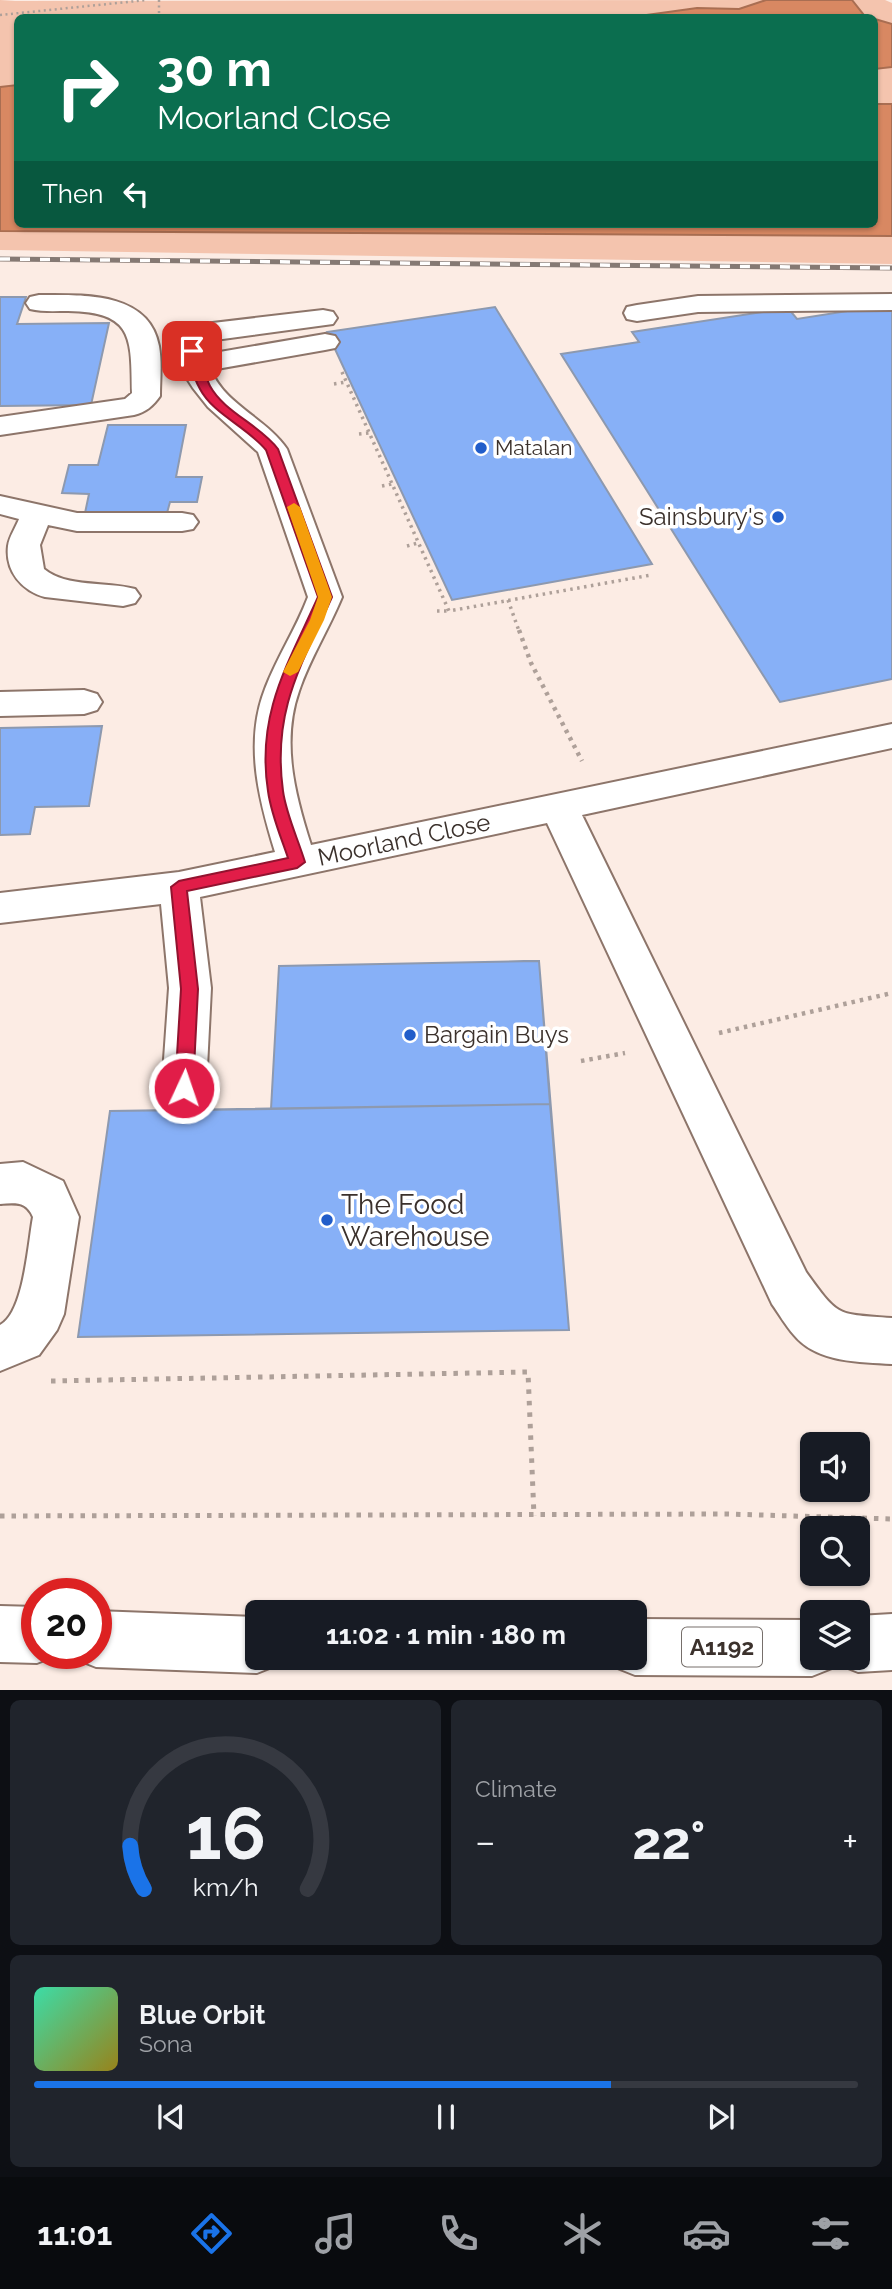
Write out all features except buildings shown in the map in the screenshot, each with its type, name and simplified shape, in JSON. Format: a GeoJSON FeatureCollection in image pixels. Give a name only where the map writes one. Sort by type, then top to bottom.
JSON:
{"type":"FeatureCollection","features":[{"type":"Feature","properties":{"kind":"main road"},"geometry":{"type":"LineString","coordinates":[[638,313],[698,304],[892,302]]}},
{"type":"Feature","properties":{"kind":"main road"},"geometry":{"type":"LineString","coordinates":[[0,426],[134,406],[146,396],[144,340],[130,316],[103,305],[39,303]]}},
{"type":"Feature","properties":{"kind":"main road"},"geometry":{"type":"LineString","coordinates":[[297,862],[275,792],[273,731],[282,693],[325,597],[272,449],[259,434],[229,412],[206,389],[192,351],[194,337],[204,332],[325,330]]}},
{"type":"Feature","properties":{"kind":"main road"},"geometry":{"type":"LineString","coordinates":[[0,505],[77,522],[182,522]]}},
{"type":"Feature","properties":{"kind":"main road"},"geometry":{"type":"LineString","coordinates":[[38,512],[24,545],[28,573],[45,587],[123,596]]}},
{"type":"Feature","properties":{"kind":"main road"},"geometry":{"type":"LineString","coordinates":[[0,704],[84,702]]}},
{"type":"Feature","properties":{"kind":"main road","name":"Moorland Close"},"geometry":{"type":"LineString","coordinates":[[0,908],[179,887],[892,737]]}},
{"type":"Feature","properties":{"kind":"main road"},"geometry":{"type":"LineString","coordinates":[[559,807],[789,1288],[813,1322],[839,1337],[892,1341]]}},
{"type":"Feature","properties":{"kind":"main road"},"geometry":{"type":"LineString","coordinates":[[179,887],[190,989],[184,1088]]}},
{"type":"Feature","properties":{"kind":"main road"},"geometry":{"type":"LineString","coordinates":[[0,1184],[23,1182],[47,1195],[56,1217],[40,1314],[22,1339],[0,1348]]}},
{"type":"Feature","properties":{"kind":"main road"},"geometry":{"type":"LineString","coordinates":[[0,1634],[21,1635]]}},
{"type":"Feature","properties":{"kind":"main road"},"geometry":{"type":"LineString","coordinates":[[112,1640],[245,1645]]}},
{"type":"Feature","properties":{"kind":"main road"},"geometry":{"type":"LineString","coordinates":[[870,1643],[892,1642]]}},
{"type":"Feature","properties":{"kind":"main road","name":"A1192"},"geometry":{"type":"LineString","coordinates":[[647,1647],[800,1648]]}},
{"type":"Feature","properties":{"kind":"path"},"geometry":{"type":"LineString","coordinates":[[0,15],[146,0]]}},
{"type":"Feature","properties":{"kind":"path"},"geometry":{"type":"LineString","coordinates":[[341,370],[449,611]]}},
{"type":"Feature","properties":{"kind":"path"},"geometry":{"type":"LineString","coordinates":[[334,384],[346,382]]}},
{"type":"Feature","properties":{"kind":"path"},"geometry":{"type":"LineString","coordinates":[[359,434],[369,433]]}},
{"type":"Feature","properties":{"kind":"path"},"geometry":{"type":"LineString","coordinates":[[382,486],[392,484]]}},
{"type":"Feature","properties":{"kind":"path"},"geometry":{"type":"LineString","coordinates":[[407,546],[418,543]]}},
{"type":"Feature","properties":{"kind":"path"},"geometry":{"type":"LineString","coordinates":[[438,611],[651,575]]}},
{"type":"Feature","properties":{"kind":"path"},"geometry":{"type":"LineString","coordinates":[[581,1061],[673,1044],[892,993]]}},
{"type":"Feature","properties":{"kind":"path"},"geometry":{"type":"LineString","coordinates":[[42,1381],[528,1372],[534,1516]]}},
{"type":"Feature","properties":{"kind":"path"},"geometry":{"type":"LineString","coordinates":[[0,1516],[728,1514],[892,1519]]}},
{"type":"Feature","properties":{"kind":"shaded area"},"geometry":{"type":"Polygon","coordinates":[[[0,0],[766,0],[739,9],[697,8],[658,14],[14,14],[14,85],[0,87],[0,0]]]}},
{"type":"Feature","properties":{"kind":"shaded area"},"geometry":{"type":"Polygon","coordinates":[[[766,0],[852,0],[863,14],[654,14],[697,8],[739,9],[766,0]]]}},
{"type":"Feature","properties":{"kind":"shaded area"},"geometry":{"type":"Polygon","coordinates":[[[852,0],[885,0],[892,3],[892,24],[878,20],[878,14],[863,14],[852,0]]]}},
{"type":"Feature","properties":{"kind":"shaded area"},"geometry":{"type":"Polygon","coordinates":[[[878,20],[892,24],[892,67],[878,69],[878,20]]]}},
{"type":"Feature","properties":{"kind":"shaded area"},"geometry":{"type":"Polygon","coordinates":[[[892,67],[892,104],[878,104],[878,69],[892,67]]]}},
{"type":"Feature","properties":{"kind":"shaded area"},"geometry":{"type":"Polygon","coordinates":[[[14,85],[14,228],[878,228],[878,104],[892,104],[892,236],[0,231],[0,87],[14,85]]]}},
{"type":"Feature","properties":{"kind":"shaded area"},"geometry":{"type":"Polygon","coordinates":[[[0,231],[892,236],[892,264],[0,250],[0,231]]]}},
{"type":"Feature","properties":{"kind":"railway"},"geometry":{"type":"LineString","coordinates":[[0,259],[892,268]]}},
{"type":"Feature","properties":{"kind":"slow traffic"},"geometry":{"type":"LineString","coordinates":[[290,672],[317,620],[325,597],[294,507]]}},
{"type":"Feature","properties":{"kind":"place","name":"Matalan"},"geometry":{"type":"Point","coordinates":[481,448]}},
{"type":"Feature","properties":{"kind":"place","name":"Sainsbury's"},"geometry":{"type":"Point","coordinates":[778,517]}},
{"type":"Feature","properties":{"kind":"place","name":"Bargain Buys"},"geometry":{"type":"Point","coordinates":[410,1035]}},
{"type":"Feature","properties":{"kind":"place","name":"The Food Warehouse"},"geometry":{"type":"Point","coordinates":[327,1220]}},
{"type":"Feature","properties":{"kind":"route"},"geometry":{"type":"LineString","coordinates":[[184,1088],[190,989],[179,887],[297,862],[275,792],[273,731],[282,693],[295,661],[317,620],[325,597],[272,449],[259,434],[229,412],[206,389],[192,351]]}}]}
